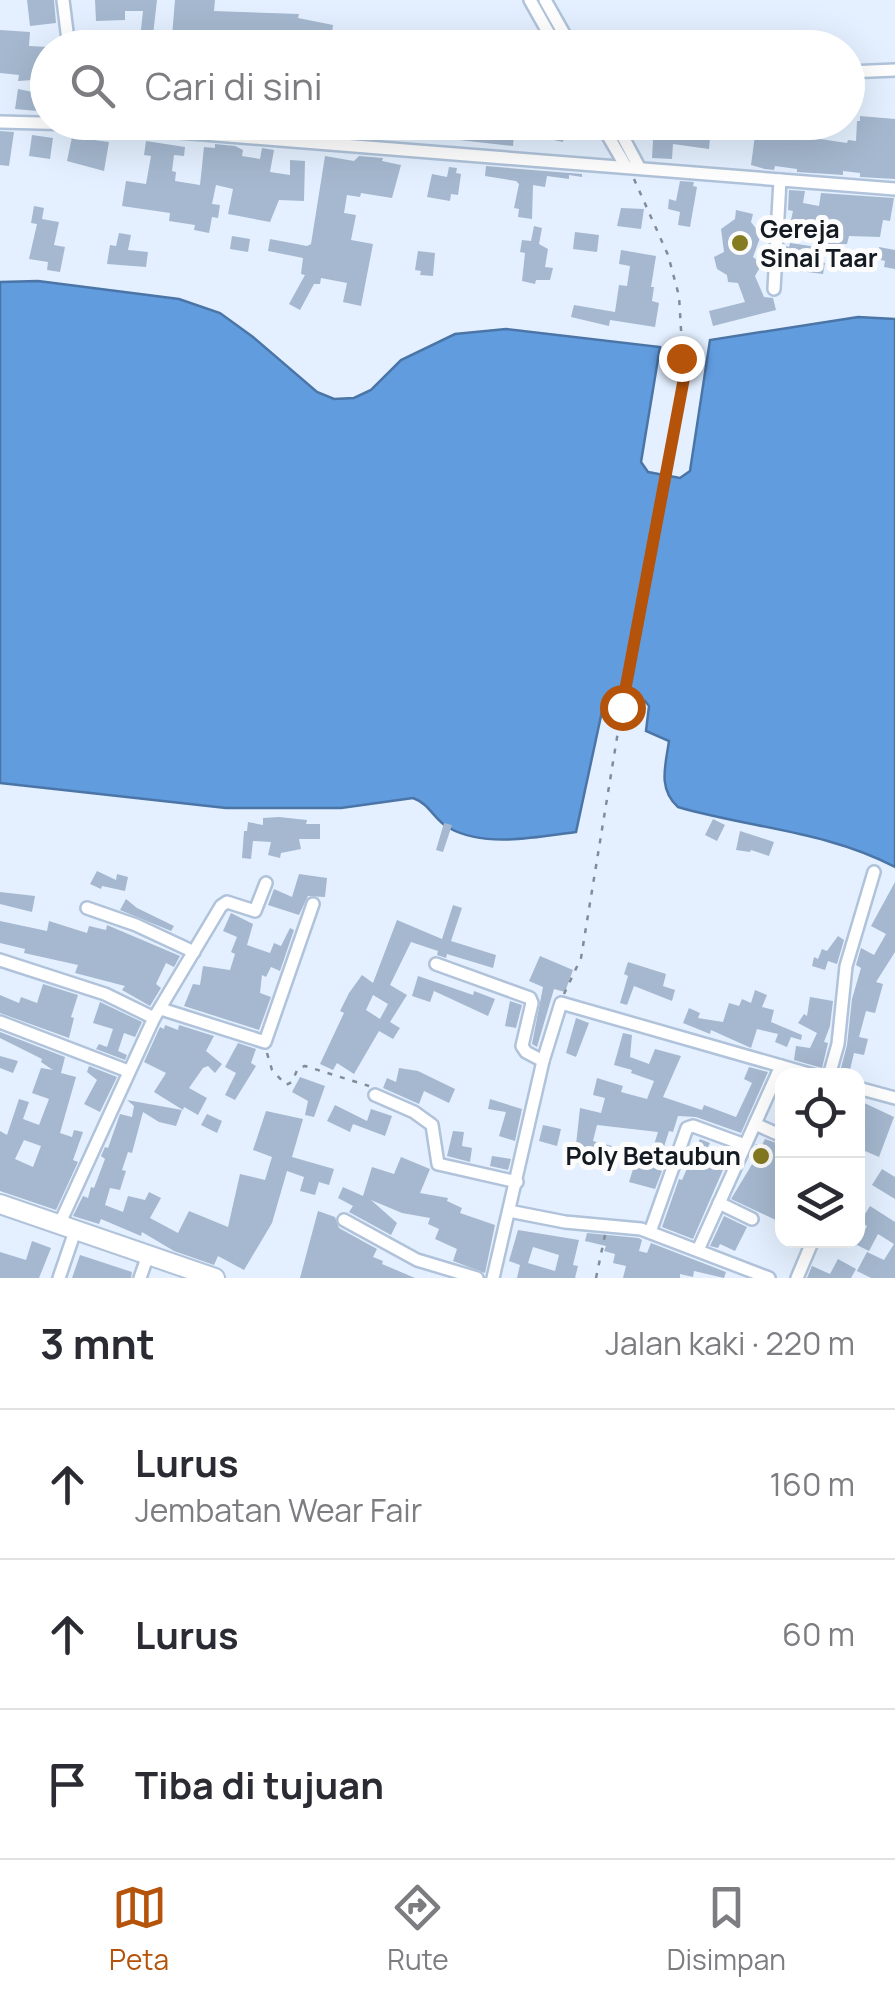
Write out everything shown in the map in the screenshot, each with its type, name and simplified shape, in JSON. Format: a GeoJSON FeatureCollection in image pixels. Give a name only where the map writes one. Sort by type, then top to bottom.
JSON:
{"type":"FeatureCollection","features":[{"type":"Feature","properties":{"kind":"highway"},"geometry":{"type":"LineString","coordinates":[[0,1204],[59,1225],[144,1266],[215,1278]]}},
{"type":"Feature","properties":{"kind":"highway"},"geometry":{"type":"LineString","coordinates":[[0,1215],[184,1278]]}},
{"type":"Feature","properties":{"kind":"street"},"geometry":{"type":"LineString","coordinates":[[63,0],[66,30]]}},
{"type":"Feature","properties":{"kind":"street"},"geometry":{"type":"LineString","coordinates":[[530,0],[548,30]]}},
{"type":"Feature","properties":{"kind":"street"},"geometry":{"type":"LineString","coordinates":[[545,0],[562,30]]}},
{"type":"Feature","properties":{"kind":"street"},"geometry":{"type":"LineString","coordinates":[[865,71],[895,70]]}},
{"type":"Feature","properties":{"kind":"street"},"geometry":{"type":"LineString","coordinates":[[0,122],[30,122]]}},
{"type":"Feature","properties":{"kind":"street"},"geometry":{"type":"LineString","coordinates":[[294,140],[895,188]]}},
{"type":"Feature","properties":{"kind":"street"},"geometry":{"type":"LineString","coordinates":[[610,140],[625,166]]}},
{"type":"Feature","properties":{"kind":"street"},"geometry":{"type":"LineString","coordinates":[[625,140],[639,166]]}},
{"type":"Feature","properties":{"kind":"street"},"geometry":{"type":"LineString","coordinates":[[774,289],[780,180]]}},
{"type":"Feature","properties":{"kind":"street"},"geometry":{"type":"LineString","coordinates":[[831,1068],[838,1044],[846,966],[874,872]]}},
{"type":"Feature","properties":{"kind":"street"},"geometry":{"type":"LineString","coordinates":[[59,1225],[157,1014],[223,903],[255,911],[266,883]]}},
{"type":"Feature","properties":{"kind":"street"},"geometry":{"type":"LineString","coordinates":[[0,960],[157,1014],[266,1042],[313,904]]}},
{"type":"Feature","properties":{"kind":"street"},"geometry":{"type":"LineString","coordinates":[[87,908],[194,952]]}},
{"type":"Feature","properties":{"kind":"street"},"geometry":{"type":"LineString","coordinates":[[436,964],[530,998],[522,1046],[543,1061]]}},
{"type":"Feature","properties":{"kind":"street"},"geometry":{"type":"LineString","coordinates":[[494,1278],[543,1061],[561,1002],[789,1068]]}},
{"type":"Feature","properties":{"kind":"street"},"geometry":{"type":"LineString","coordinates":[[0,1022],[128,1072]]}},
{"type":"Feature","properties":{"kind":"street"},"geometry":{"type":"LineString","coordinates":[[698,1250],[782,1066]]}},
{"type":"Feature","properties":{"kind":"street"},"geometry":{"type":"LineString","coordinates":[[865,1090],[895,1098]]}},
{"type":"Feature","properties":{"kind":"street"},"geometry":{"type":"LineString","coordinates":[[375,1095],[432,1124],[438,1164],[516,1182]]}},
{"type":"Feature","properties":{"kind":"street"},"geometry":{"type":"LineString","coordinates":[[755,1124],[775,1133]]}},
{"type":"Feature","properties":{"kind":"street"},"geometry":{"type":"LineString","coordinates":[[650,1232],[687,1128],[694,1126],[745,1145]]}},
{"type":"Feature","properties":{"kind":"street"},"geometry":{"type":"LineString","coordinates":[[719,1203],[752,1219]]}},
{"type":"Feature","properties":{"kind":"street"},"geometry":{"type":"LineString","coordinates":[[509,1212],[650,1232],[769,1278]]}},
{"type":"Feature","properties":{"kind":"street"},"geometry":{"type":"LineString","coordinates":[[344,1220],[417,1260],[478,1278]]}},
{"type":"Feature","properties":{"kind":"street"},"geometry":{"type":"LineString","coordinates":[[59,1278],[72,1240]]}},
{"type":"Feature","properties":{"kind":"street"},"geometry":{"type":"LineString","coordinates":[[797,1278],[810,1248]]}},
{"type":"Feature","properties":{"kind":"path"},"geometry":{"type":"LineString","coordinates":[[561,1002],[581,958],[622,707],[684,378],[679,296],[668,255],[625,166]]}},
{"type":"Feature","properties":{"kind":"path"},"geometry":{"type":"LineString","coordinates":[[266,1042],[272,1070],[283,1084],[290,1085],[298,1068],[310,1066],[365,1082],[375,1095]]}},
{"type":"Feature","properties":{"kind":"path"},"geometry":{"type":"LineString","coordinates":[[596,1278],[607,1226]]}},
{"type":"Feature","properties":{"kind":"water"},"geometry":{"type":"Polygon","coordinates":[[[38,281],[179,299],[220,313],[317,392],[334,399],[354,398],[371,390],[401,360],[455,334],[506,329],[660,347],[641,462],[648,472],[680,478],[690,471],[710,340],[858,317],[895,319],[895,867],[843,845],[678,807],[665,784],[669,741],[646,731],[649,706],[645,701],[613,696],[604,702],[576,832],[479,838],[449,828],[413,798],[341,808],[226,808],[0,783],[0,282],[38,281]]]}},
{"type":"Feature","properties":{"kind":"building"},"geometry":{"type":"Polygon","coordinates":[[[27,0],[54,0],[56,23],[30,26],[27,0]]]}},
{"type":"Feature","properties":{"kind":"building"},"geometry":{"type":"Polygon","coordinates":[[[95,0],[157,0],[154,30],[141,30],[143,11],[125,11],[125,20],[96,21],[95,0]]]}},
{"type":"Feature","properties":{"kind":"building"},"geometry":{"type":"Polygon","coordinates":[[[175,0],[215,0],[214,11],[299,14],[298,18],[333,25],[332,30],[172,30],[175,0]]]}},
{"type":"Feature","properties":{"kind":"building"},"geometry":{"type":"Polygon","coordinates":[[[0,30],[30,32],[30,80],[18,81],[19,75],[0,73],[0,30]]]}},
{"type":"Feature","properties":{"kind":"building"},"geometry":{"type":"Polygon","coordinates":[[[18,89],[30,91],[30,110],[15,109],[18,89]]]}},
{"type":"Feature","properties":{"kind":"building"},"geometry":{"type":"Polygon","coordinates":[[[865,116],[895,119],[895,179],[751,165],[754,140],[865,140],[865,116]]]}},
{"type":"Feature","properties":{"kind":"building"},"geometry":{"type":"Polygon","coordinates":[[[0,131],[14,132],[9,166],[0,165],[0,131]]]}},
{"type":"Feature","properties":{"kind":"building"},"geometry":{"type":"Polygon","coordinates":[[[31,140],[53,140],[50,159],[29,156],[31,140]]]}},
{"type":"Feature","properties":{"kind":"building"},"geometry":{"type":"Polygon","coordinates":[[[71,140],[109,142],[104,171],[67,161],[71,140]]]}},
{"type":"Feature","properties":{"kind":"building"},"geometry":{"type":"Polygon","coordinates":[[[459,140],[514,140],[513,146],[459,140]]]}},
{"type":"Feature","properties":{"kind":"building"},"geometry":{"type":"Polygon","coordinates":[[[653,140],[710,140],[709,149],[673,144],[672,159],[652,158],[653,140]]]}},
{"type":"Feature","properties":{"kind":"building"},"geometry":{"type":"Polygon","coordinates":[[[146,141],[185,147],[184,156],[174,155],[175,181],[200,185],[204,147],[215,148],[215,144],[235,146],[243,150],[242,156],[260,159],[262,148],[274,150],[270,172],[290,175],[290,160],[305,161],[304,201],[279,200],[270,222],[228,214],[233,189],[216,185],[212,204],[220,205],[218,218],[212,217],[209,233],[194,230],[195,225],[169,221],[170,213],[122,206],[126,181],[146,184],[151,156],[144,155],[146,141]]]}},
{"type":"Feature","properties":{"kind":"building"},"geometry":{"type":"Polygon","coordinates":[[[325,156],[354,161],[359,156],[383,158],[382,161],[401,165],[392,198],[347,195],[344,213],[356,215],[351,240],[373,244],[361,306],[343,302],[347,283],[321,278],[300,310],[289,304],[305,275],[301,274],[303,258],[268,251],[270,239],[311,244],[325,156]]]}},
{"type":"Feature","properties":{"kind":"building"},"geometry":{"type":"Polygon","coordinates":[[[486,166],[582,177],[547,176],[545,187],[533,185],[532,219],[518,217],[519,209],[514,208],[519,184],[485,176],[486,166]]]}},
{"type":"Feature","properties":{"kind":"building"},"geometry":{"type":"Polygon","coordinates":[[[449,167],[457,168],[456,173],[461,174],[458,195],[451,194],[450,201],[427,197],[432,174],[447,177],[449,167]]]}},
{"type":"Feature","properties":{"kind":"building"},"geometry":{"type":"Polygon","coordinates":[[[680,181],[694,182],[697,187],[690,227],[678,225],[680,212],[668,209],[669,199],[676,201],[680,181]]]}},
{"type":"Feature","properties":{"kind":"building"},"geometry":{"type":"Polygon","coordinates":[[[789,190],[805,191],[803,203],[819,206],[821,193],[894,198],[890,221],[883,220],[880,237],[849,236],[847,244],[813,244],[815,227],[791,220],[789,190]]]}},
{"type":"Feature","properties":{"kind":"building"},"geometry":{"type":"Polygon","coordinates":[[[34,206],[44,208],[42,219],[59,222],[54,245],[65,247],[60,272],[47,270],[48,262],[29,259],[37,224],[31,223],[34,206]]]}},
{"type":"Feature","properties":{"kind":"building"},"geometry":{"type":"Polygon","coordinates":[[[621,208],[644,209],[641,229],[617,226],[621,208]]]}},
{"type":"Feature","properties":{"kind":"building","name":"Gereja Sinai Taar"},"geometry":{"type":"Polygon","coordinates":[[[736,210],[753,214],[751,222],[761,235],[753,257],[762,264],[755,276],[764,297],[773,298],[776,310],[713,326],[709,311],[745,302],[738,283],[728,282],[727,275],[717,269],[714,257],[724,252],[721,229],[735,219],[736,210]]]}},
{"type":"Feature","properties":{"kind":"building"},"geometry":{"type":"Polygon","coordinates":[[[534,226],[542,228],[539,244],[548,249],[545,267],[553,268],[550,280],[536,280],[535,284],[522,281],[525,253],[520,252],[522,240],[531,241],[534,226]]]}},
{"type":"Feature","properties":{"kind":"building"},"geometry":{"type":"Polygon","coordinates":[[[575,232],[599,235],[597,252],[573,249],[575,232]]]}},
{"type":"Feature","properties":{"kind":"building"},"geometry":{"type":"Polygon","coordinates":[[[119,233],[131,235],[128,250],[148,252],[146,267],[107,264],[110,245],[116,246],[119,233]]]}},
{"type":"Feature","properties":{"kind":"building"},"geometry":{"type":"Polygon","coordinates":[[[232,236],[250,239],[248,252],[230,249],[232,236]]]}},
{"type":"Feature","properties":{"kind":"building"},"geometry":{"type":"Polygon","coordinates":[[[790,243],[817,247],[815,261],[825,263],[823,274],[784,269],[786,246],[790,243]]]}},
{"type":"Feature","properties":{"kind":"building"},"geometry":{"type":"Polygon","coordinates":[[[879,247],[895,250],[895,269],[884,267],[885,261],[877,259],[879,247]]]}},
{"type":"Feature","properties":{"kind":"building"},"geometry":{"type":"Polygon","coordinates":[[[621,250],[656,256],[651,287],[652,301],[659,303],[655,327],[610,320],[609,326],[571,317],[574,305],[615,312],[619,285],[627,286],[630,266],[619,264],[621,250]]]}},
{"type":"Feature","properties":{"kind":"building"},"geometry":{"type":"Polygon","coordinates":[[[418,251],[435,253],[433,276],[420,275],[421,271],[415,270],[418,251]]]}},
{"type":"Feature","properties":{"kind":"building"},"geometry":{"type":"Polygon","coordinates":[[[263,818],[320,824],[320,839],[299,839],[301,849],[281,853],[280,858],[268,855],[271,842],[253,841],[251,859],[242,858],[248,822],[263,825],[263,818]]]}},
{"type":"Feature","properties":{"kind":"building"},"geometry":{"type":"Polygon","coordinates":[[[713,819],[725,825],[717,841],[705,835],[713,819]]]}},
{"type":"Feature","properties":{"kind":"building"},"geometry":{"type":"Polygon","coordinates":[[[444,823],[452,825],[443,852],[436,850],[444,823]]]}},
{"type":"Feature","properties":{"kind":"building"},"geometry":{"type":"Polygon","coordinates":[[[740,831],[774,842],[769,856],[736,850],[740,831]]]}},
{"type":"Feature","properties":{"kind":"building"},"geometry":{"type":"Polygon","coordinates":[[[97,871],[116,880],[117,874],[128,877],[125,891],[90,884],[97,871]]]}},
{"type":"Feature","properties":{"kind":"building"},"geometry":{"type":"Polygon","coordinates":[[[299,874],[327,878],[325,897],[308,896],[299,915],[268,905],[274,889],[292,897],[299,874]]]}},
{"type":"Feature","properties":{"kind":"building"},"geometry":{"type":"Polygon","coordinates":[[[895,882],[895,952],[876,982],[883,984],[875,1013],[866,1011],[859,1037],[868,1039],[864,1055],[854,1053],[850,1068],[841,1068],[861,968],[856,965],[861,948],[874,955],[886,934],[871,926],[895,882]]]}},
{"type":"Feature","properties":{"kind":"building"},"geometry":{"type":"Polygon","coordinates":[[[0,892],[35,896],[32,912],[0,904],[0,892]]]}},
{"type":"Feature","properties":{"kind":"building"},"geometry":{"type":"Polygon","coordinates":[[[126,899],[174,926],[171,931],[120,910],[126,899]]]}},
{"type":"Feature","properties":{"kind":"building"},"geometry":{"type":"Polygon","coordinates":[[[453,905],[462,908],[451,941],[496,955],[493,968],[447,954],[446,958],[437,955],[438,951],[411,942],[390,985],[407,995],[390,1022],[400,1028],[393,1039],[379,1031],[354,1074],[337,1063],[333,1070],[320,1064],[349,993],[362,975],[373,983],[397,920],[442,939],[453,905]],[[373,995],[366,1010],[380,1019],[388,1004],[373,995]]]}},
{"type":"Feature","properties":{"kind":"building"},"geometry":{"type":"Polygon","coordinates":[[[231,913],[253,924],[247,945],[270,953],[274,943],[281,946],[290,928],[294,930],[280,971],[271,967],[266,977],[262,975],[260,993],[271,997],[259,1030],[184,1006],[193,984],[200,985],[203,966],[230,970],[237,937],[223,931],[231,913]]]}},
{"type":"Feature","properties":{"kind":"building"},"geometry":{"type":"Polygon","coordinates":[[[0,921],[47,931],[49,921],[87,933],[89,926],[106,930],[107,925],[180,956],[174,967],[166,963],[156,984],[161,988],[150,1006],[122,990],[125,986],[75,973],[78,965],[24,953],[25,949],[0,943],[0,921]]]}},
{"type":"Feature","properties":{"kind":"building"},"geometry":{"type":"Polygon","coordinates":[[[838,936],[844,940],[837,964],[828,961],[825,970],[812,966],[814,957],[818,959],[822,949],[827,951],[838,936]]]}},
{"type":"Feature","properties":{"kind":"building"},"geometry":{"type":"Polygon","coordinates":[[[540,956],[573,970],[565,992],[554,989],[537,1047],[532,1044],[543,987],[529,981],[540,956]]]}},
{"type":"Feature","properties":{"kind":"building"},"geometry":{"type":"Polygon","coordinates":[[[628,962],[666,974],[663,986],[675,990],[672,1001],[634,986],[627,1005],[620,1003],[628,962]]]}},
{"type":"Feature","properties":{"kind":"building"},"geometry":{"type":"Polygon","coordinates":[[[418,976],[495,999],[488,1016],[434,991],[430,1002],[412,996],[418,976]]]}},
{"type":"Feature","properties":{"kind":"building"},"geometry":{"type":"Polygon","coordinates":[[[43,984],[78,995],[69,1038],[0,1013],[0,995],[19,1003],[21,997],[37,1003],[43,984]]]}},
{"type":"Feature","properties":{"kind":"building"},"geometry":{"type":"Polygon","coordinates":[[[755,990],[767,995],[762,1007],[774,1010],[771,1022],[802,1035],[801,1040],[791,1037],[787,1047],[775,1042],[778,1034],[757,1029],[751,1048],[711,1030],[710,1034],[683,1023],[689,1008],[700,1013],[698,1018],[723,1022],[729,1003],[739,1006],[742,999],[751,1003],[755,990]]]}},
{"type":"Feature","properties":{"kind":"building"},"geometry":{"type":"Polygon","coordinates":[[[810,997],[833,1001],[822,1068],[794,1060],[796,1046],[810,1048],[817,1033],[798,1023],[804,1014],[807,1016],[810,997]]]}},
{"type":"Feature","properties":{"kind":"building"},"geometry":{"type":"Polygon","coordinates":[[[510,1001],[522,1005],[516,1028],[505,1026],[510,1001]]]}},
{"type":"Feature","properties":{"kind":"building"},"geometry":{"type":"Polygon","coordinates":[[[100,1002],[142,1022],[135,1037],[124,1033],[118,1051],[127,1055],[125,1060],[96,1049],[99,1044],[107,1047],[113,1029],[93,1023],[100,1002]]]}},
{"type":"Feature","properties":{"kind":"building"},"geometry":{"type":"Polygon","coordinates":[[[576,1018],[589,1023],[576,1057],[566,1053],[576,1018]]]}},
{"type":"Feature","properties":{"kind":"building"},"geometry":{"type":"Polygon","coordinates":[[[165,1025],[178,1030],[179,1025],[214,1036],[206,1051],[222,1064],[215,1073],[208,1066],[203,1068],[189,1088],[207,1098],[198,1115],[154,1092],[166,1073],[144,1062],[160,1027],[164,1029],[165,1025]]]}},
{"type":"Feature","properties":{"kind":"building"},"geometry":{"type":"Polygon","coordinates":[[[0,1032],[65,1057],[61,1073],[76,1077],[60,1133],[72,1137],[74,1130],[83,1132],[73,1160],[78,1162],[56,1210],[0,1191],[0,1131],[7,1135],[19,1099],[29,1102],[23,1119],[39,1125],[49,1099],[32,1093],[41,1068],[53,1070],[42,1059],[0,1038],[0,1032]],[[24,1140],[15,1159],[33,1167],[41,1146],[24,1140]]]}},
{"type":"Feature","properties":{"kind":"building"},"geometry":{"type":"Polygon","coordinates":[[[623,1033],[632,1035],[630,1057],[649,1064],[655,1049],[681,1056],[663,1097],[702,1110],[704,1105],[736,1117],[752,1083],[744,1079],[749,1067],[768,1072],[741,1133],[696,1117],[678,1116],[657,1169],[662,1171],[655,1189],[629,1182],[640,1147],[652,1151],[658,1132],[597,1125],[593,1141],[612,1146],[610,1157],[590,1152],[586,1166],[574,1163],[580,1108],[601,1113],[605,1098],[593,1095],[597,1078],[623,1086],[621,1092],[647,1099],[654,1081],[614,1065],[623,1033]]]}},
{"type":"Feature","properties":{"kind":"building"},"geometry":{"type":"Polygon","coordinates":[[[238,1043],[256,1049],[251,1063],[256,1066],[235,1100],[225,1095],[236,1073],[225,1067],[238,1043]]]}},
{"type":"Feature","properties":{"kind":"building"},"geometry":{"type":"Polygon","coordinates":[[[0,1056],[18,1061],[13,1073],[0,1068],[0,1056]]]}},
{"type":"Feature","properties":{"kind":"building"},"geometry":{"type":"Polygon","coordinates":[[[89,1066],[117,1077],[100,1112],[84,1104],[97,1080],[87,1072],[89,1066]]]}},
{"type":"Feature","properties":{"kind":"building"},"geometry":{"type":"Polygon","coordinates":[[[399,1068],[418,1071],[455,1089],[449,1103],[424,1091],[419,1104],[383,1088],[387,1078],[396,1082],[399,1068]]]}},
{"type":"Feature","properties":{"kind":"building"},"geometry":{"type":"Polygon","coordinates":[[[300,1077],[325,1086],[314,1117],[305,1115],[308,1101],[292,1092],[300,1077]]]}},
{"type":"Feature","properties":{"kind":"building"},"geometry":{"type":"Polygon","coordinates":[[[490,1099],[522,1109],[515,1141],[499,1136],[506,1112],[488,1109],[490,1099]]]}},
{"type":"Feature","properties":{"kind":"building"},"geometry":{"type":"Polygon","coordinates":[[[127,1100],[182,1110],[176,1126],[143,1112],[132,1153],[128,1152],[122,1170],[126,1171],[120,1190],[110,1188],[105,1205],[123,1212],[128,1196],[145,1200],[149,1192],[161,1198],[150,1218],[178,1233],[189,1211],[228,1227],[240,1174],[265,1180],[272,1157],[253,1150],[266,1111],[303,1119],[292,1157],[334,1169],[329,1185],[319,1182],[315,1195],[300,1191],[304,1177],[287,1171],[272,1223],[244,1270],[218,1256],[214,1265],[174,1251],[142,1232],[141,1236],[101,1219],[99,1224],[73,1216],[83,1196],[88,1198],[91,1187],[94,1188],[105,1159],[101,1156],[108,1148],[120,1114],[132,1117],[134,1106],[127,1100]]]}},
{"type":"Feature","properties":{"kind":"building"},"geometry":{"type":"Polygon","coordinates":[[[865,1103],[894,1117],[879,1157],[865,1151],[865,1103]]]}},
{"type":"Feature","properties":{"kind":"building"},"geometry":{"type":"Polygon","coordinates":[[[335,1105],[367,1121],[371,1109],[392,1116],[385,1136],[353,1124],[350,1132],[327,1121],[335,1105]]]}},
{"type":"Feature","properties":{"kind":"building"},"geometry":{"type":"Polygon","coordinates":[[[207,1114],[222,1121],[217,1133],[201,1125],[207,1114]]]}},
{"type":"Feature","properties":{"kind":"building"},"geometry":{"type":"Polygon","coordinates":[[[543,1125],[561,1129],[557,1146],[539,1141],[543,1125]]]}},
{"type":"Feature","properties":{"kind":"building"},"geometry":{"type":"Polygon","coordinates":[[[453,1131],[464,1132],[462,1146],[472,1148],[470,1162],[447,1156],[453,1131]]]}},
{"type":"Feature","properties":{"kind":"building"},"geometry":{"type":"Polygon","coordinates":[[[700,1139],[729,1156],[693,1239],[662,1227],[679,1179],[682,1180],[700,1139]]]}},
{"type":"Feature","properties":{"kind":"building"},"geometry":{"type":"Polygon","coordinates":[[[765,1139],[775,1143],[775,1220],[731,1199],[754,1161],[749,1159],[756,1144],[761,1147],[765,1139]]]}},
{"type":"Feature","properties":{"kind":"building"},"geometry":{"type":"Polygon","coordinates":[[[492,1156],[511,1159],[508,1170],[490,1166],[492,1156]]]}},
{"type":"Feature","properties":{"kind":"building"},"geometry":{"type":"Polygon","coordinates":[[[401,1157],[430,1169],[420,1193],[448,1198],[447,1201],[462,1208],[460,1213],[495,1225],[485,1273],[453,1261],[457,1249],[435,1239],[439,1229],[428,1224],[430,1218],[402,1213],[371,1200],[397,1223],[391,1235],[349,1212],[353,1206],[338,1198],[343,1187],[363,1196],[372,1167],[394,1174],[401,1157]]]}},
{"type":"Feature","properties":{"kind":"building"},"geometry":{"type":"Polygon","coordinates":[[[882,1169],[895,1177],[895,1199],[872,1185],[882,1169]]]}},
{"type":"Feature","properties":{"kind":"building"},"geometry":{"type":"Polygon","coordinates":[[[870,1206],[895,1222],[895,1278],[871,1278],[857,1271],[867,1252],[884,1260],[894,1244],[878,1234],[869,1251],[863,1248],[865,1214],[870,1206]]]}},
{"type":"Feature","properties":{"kind":"building"},"geometry":{"type":"Polygon","coordinates":[[[318,1211],[335,1217],[339,1228],[377,1249],[373,1257],[382,1264],[415,1278],[300,1278],[318,1211]]]}},
{"type":"Feature","properties":{"kind":"building"},"geometry":{"type":"Polygon","coordinates":[[[724,1216],[747,1227],[735,1251],[720,1244],[718,1248],[710,1246],[724,1216]]]}},
{"type":"Feature","properties":{"kind":"building"},"geometry":{"type":"Polygon","coordinates":[[[518,1230],[579,1240],[573,1265],[578,1266],[575,1278],[517,1278],[520,1265],[509,1261],[518,1230]],[[533,1247],[528,1263],[555,1271],[559,1255],[533,1247]]]}},
{"type":"Feature","properties":{"kind":"building"},"geometry":{"type":"Polygon","coordinates":[[[587,1233],[639,1238],[639,1251],[647,1253],[651,1243],[726,1272],[724,1278],[694,1271],[693,1277],[680,1274],[680,1278],[623,1278],[626,1266],[613,1263],[615,1254],[604,1251],[606,1246],[585,1241],[587,1233]]]}},
{"type":"Feature","properties":{"kind":"building"},"geometry":{"type":"Polygon","coordinates":[[[32,1241],[51,1248],[39,1278],[0,1278],[0,1252],[26,1260],[32,1241]]]}},
{"type":"Feature","properties":{"kind":"building"},"geometry":{"type":"Polygon","coordinates":[[[80,1255],[132,1272],[131,1278],[72,1278],[80,1255]]]}},
{"type":"Feature","properties":{"kind":"building"},"geometry":{"type":"Polygon","coordinates":[[[838,1259],[856,1269],[851,1278],[807,1278],[812,1266],[830,1274],[838,1259]]]}},
{"type":"Feature","properties":{"kind":"place","name":"Gereja Sinai Taar"},"geometry":{"type":"Point","coordinates":[740,243]}},
{"type":"Feature","properties":{"kind":"place","name":"Poly Betaubun"},"geometry":{"type":"Point","coordinates":[761,1156]}},
{"type":"Feature","properties":{"kind":"route"},"geometry":{"type":"LineString","coordinates":[[622,707],[684,378],[681,358]]}}]}
